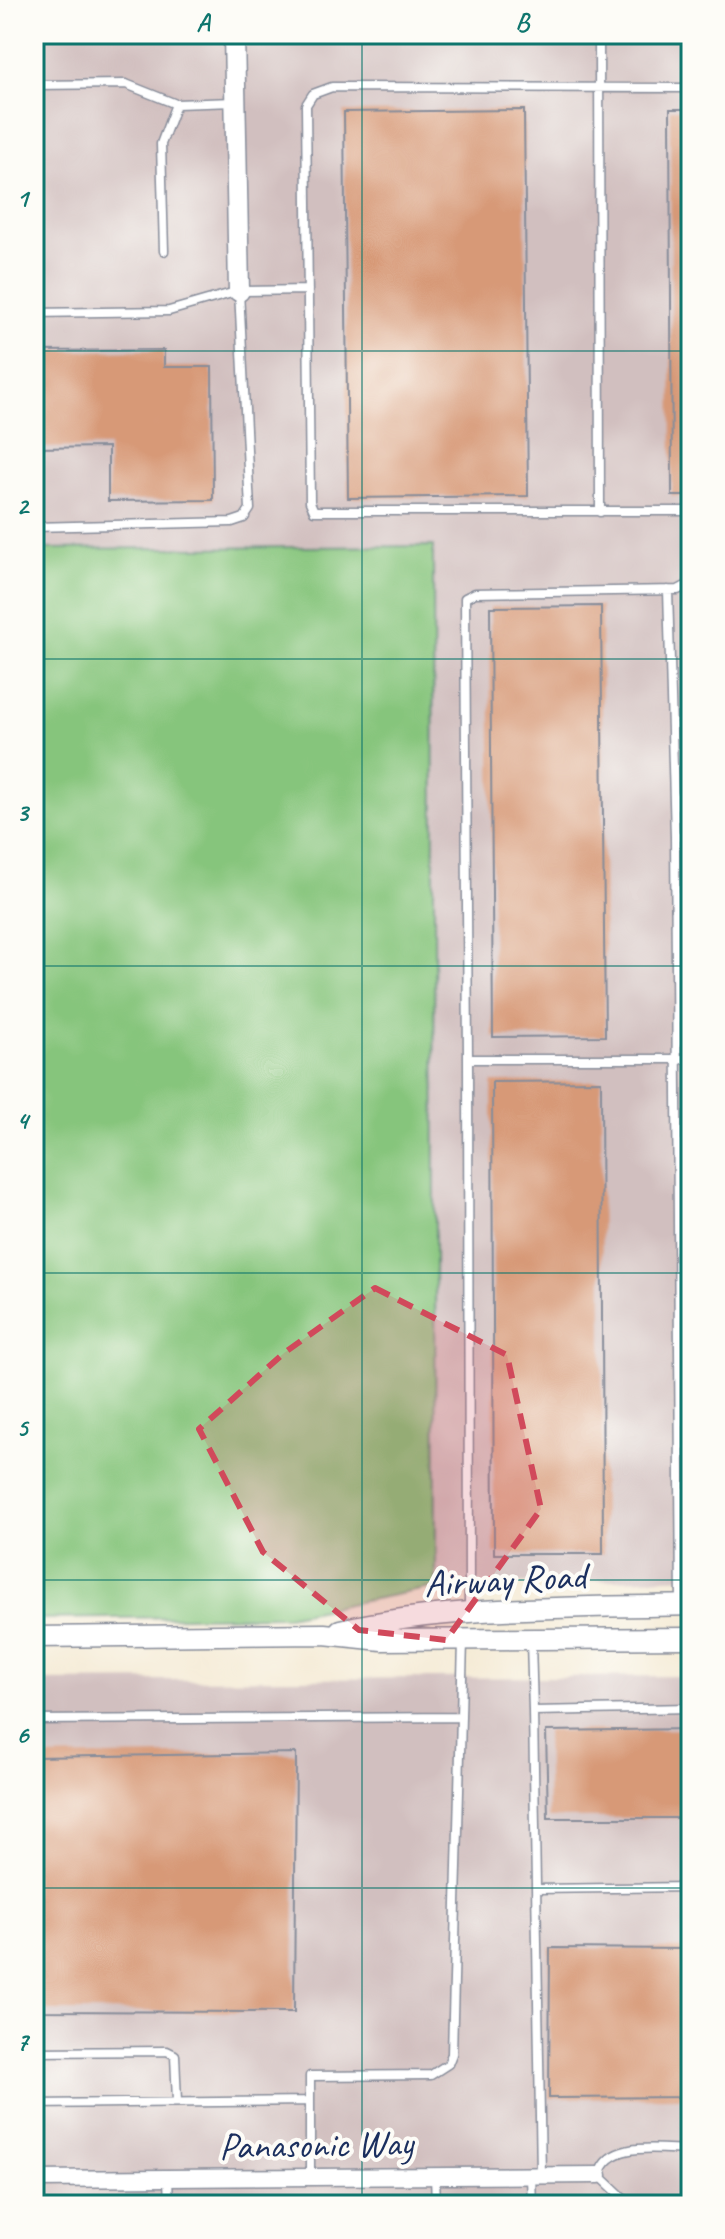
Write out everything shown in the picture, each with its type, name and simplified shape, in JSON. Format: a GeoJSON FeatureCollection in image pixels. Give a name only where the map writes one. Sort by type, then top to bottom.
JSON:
{"type":"FeatureCollection","features":[{"type":"Feature","properties":{"kind":"street"},"geometry":{"type":"LineString","coordinates":[[234,34],[239,291]]}},
{"type":"Feature","properties":{"kind":"street","name":"Airway Road"},"geometry":{"type":"LineString","coordinates":[[324,1634],[382,1621],[469,1614],[686,1605]]}},
{"type":"Feature","properties":{"kind":"street","name":"Airway Road"},"geometry":{"type":"LineString","coordinates":[[34,1637],[324,1634],[382,1640],[463,1641],[691,1638]]}},
{"type":"Feature","properties":{"kind":"street","name":"Panasonic Way"},"geometry":{"type":"LineString","coordinates":[[34,2179],[599,2175]]}},
{"type":"Feature","properties":{"kind":"lane"},"geometry":{"type":"LineString","coordinates":[[599,34],[600,512]]}},
{"type":"Feature","properties":{"kind":"lane"},"geometry":{"type":"LineString","coordinates":[[34,85],[126,84],[176,104],[236,102]]}},
{"type":"Feature","properties":{"kind":"lane"},"geometry":{"type":"LineString","coordinates":[[691,88],[332,87],[313,94],[306,105],[310,502],[314,511],[691,511]]}},
{"type":"Feature","properties":{"kind":"lane"},"geometry":{"type":"LineString","coordinates":[[164,251],[161,144],[176,104]]}},
{"type":"Feature","properties":{"kind":"lane"},"geometry":{"type":"LineString","coordinates":[[34,313],[169,311],[239,291],[308,290]]}},
{"type":"Feature","properties":{"kind":"lane"},"geometry":{"type":"LineString","coordinates":[[34,527],[232,522],[244,518],[250,509],[239,291]]}},
{"type":"Feature","properties":{"kind":"lane"},"geometry":{"type":"LineString","coordinates":[[469,1614],[465,598],[475,593],[678,590],[691,583]]}},
{"type":"Feature","properties":{"kind":"lane"},"geometry":{"type":"LineString","coordinates":[[668,590],[675,837],[678,1257],[686,1605]]}},
{"type":"Feature","properties":{"kind":"lane"},"geometry":{"type":"LineString","coordinates":[[675,837],[691,837]]}},
{"type":"Feature","properties":{"kind":"lane"},"geometry":{"type":"LineString","coordinates":[[468,1059],[691,1059]]}},
{"type":"Feature","properties":{"kind":"lane"},"geometry":{"type":"LineString","coordinates":[[678,1257],[691,1256]]}},
{"type":"Feature","properties":{"kind":"lane"},"geometry":{"type":"LineString","coordinates":[[310,2176],[310,2076],[431,2075],[448,2064],[452,2054],[463,1641]]}},
{"type":"Feature","properties":{"kind":"lane"},"geometry":{"type":"LineString","coordinates":[[531,1641],[536,1889],[536,2175],[532,2205]]}},
{"type":"Feature","properties":{"kind":"lane"},"geometry":{"type":"LineString","coordinates":[[533,1711],[691,1708]]}},
{"type":"Feature","properties":{"kind":"lane"},"geometry":{"type":"LineString","coordinates":[[34,1720],[461,1717]]}},
{"type":"Feature","properties":{"kind":"lane"},"geometry":{"type":"LineString","coordinates":[[536,1889],[691,1887]]}},
{"type":"Feature","properties":{"kind":"lane"},"geometry":{"type":"LineString","coordinates":[[34,2052],[167,2051],[175,2055],[177,2102]]}},
{"type":"Feature","properties":{"kind":"lane"},"geometry":{"type":"LineString","coordinates":[[34,2104],[310,2101]]}},
{"type":"Feature","properties":{"kind":"lane"},"geometry":{"type":"LineString","coordinates":[[631,2205],[599,2175],[602,2164],[613,2154],[628,2150],[691,2150]]}},
{"type":"Feature","properties":{"kind":"lane"},"geometry":{"type":"LineString","coordinates":[[435,2175],[436,2205]]}},
{"type":"Feature","properties":{"kind":"lane"},"geometry":{"type":"LineString","coordinates":[[168,2177],[169,2205]]}},
{"type":"Feature","properties":{"kind":"highlighted area"},"geometry":{"type":"Polygon","coordinates":[[[375,1288],[507,1355],[541,1509],[446,1640],[359,1630],[263,1552],[199,1429],[284,1353],[375,1288]]]}},
{"type":"Feature","properties":{"kind":"shaded area"},"geometry":{"type":"Polygon","coordinates":[[[34,34],[691,34],[691,1577],[436,1587],[433,546],[34,549],[34,34]]]}},
{"type":"Feature","properties":{"kind":"shaded area"},"geometry":{"type":"Polygon","coordinates":[[[691,1676],[691,2205],[34,2205],[34,1681],[691,1676]]]}},
{"type":"Feature","properties":{"kind":"green space"},"geometry":{"type":"Polygon","coordinates":[[[433,546],[436,1587],[287,1616],[34,1619],[34,549],[433,546]]]}},
{"type":"Feature","properties":{"kind":"building"},"geometry":{"type":"Polygon","coordinates":[[[670,109],[691,109],[691,496],[672,496],[670,109]]]}},
{"type":"Feature","properties":{"kind":"building"},"geometry":{"type":"Polygon","coordinates":[[[524,110],[528,496],[348,498],[344,112],[524,110]]]}},
{"type":"Feature","properties":{"kind":"building"},"geometry":{"type":"Polygon","coordinates":[[[164,350],[164,367],[212,367],[213,500],[108,501],[108,447],[34,448],[34,351],[164,350]]]}},
{"type":"Feature","properties":{"kind":"building"},"geometry":{"type":"Polygon","coordinates":[[[601,606],[605,1036],[493,1037],[490,607],[601,606]]]}},
{"type":"Feature","properties":{"kind":"building"},"geometry":{"type":"Polygon","coordinates":[[[601,1081],[603,1554],[494,1554],[492,1082],[601,1081]]]}},
{"type":"Feature","properties":{"kind":"building"},"geometry":{"type":"Polygon","coordinates":[[[691,1729],[691,1818],[548,1818],[546,1731],[691,1729]]]}},
{"type":"Feature","properties":{"kind":"building"},"geometry":{"type":"Polygon","coordinates":[[[296,1753],[294,2012],[34,2011],[34,1757],[296,1753]]]}},
{"type":"Feature","properties":{"kind":"building"},"geometry":{"type":"Polygon","coordinates":[[[550,1948],[691,1949],[691,2097],[549,2098],[550,1948]]]}}]}
